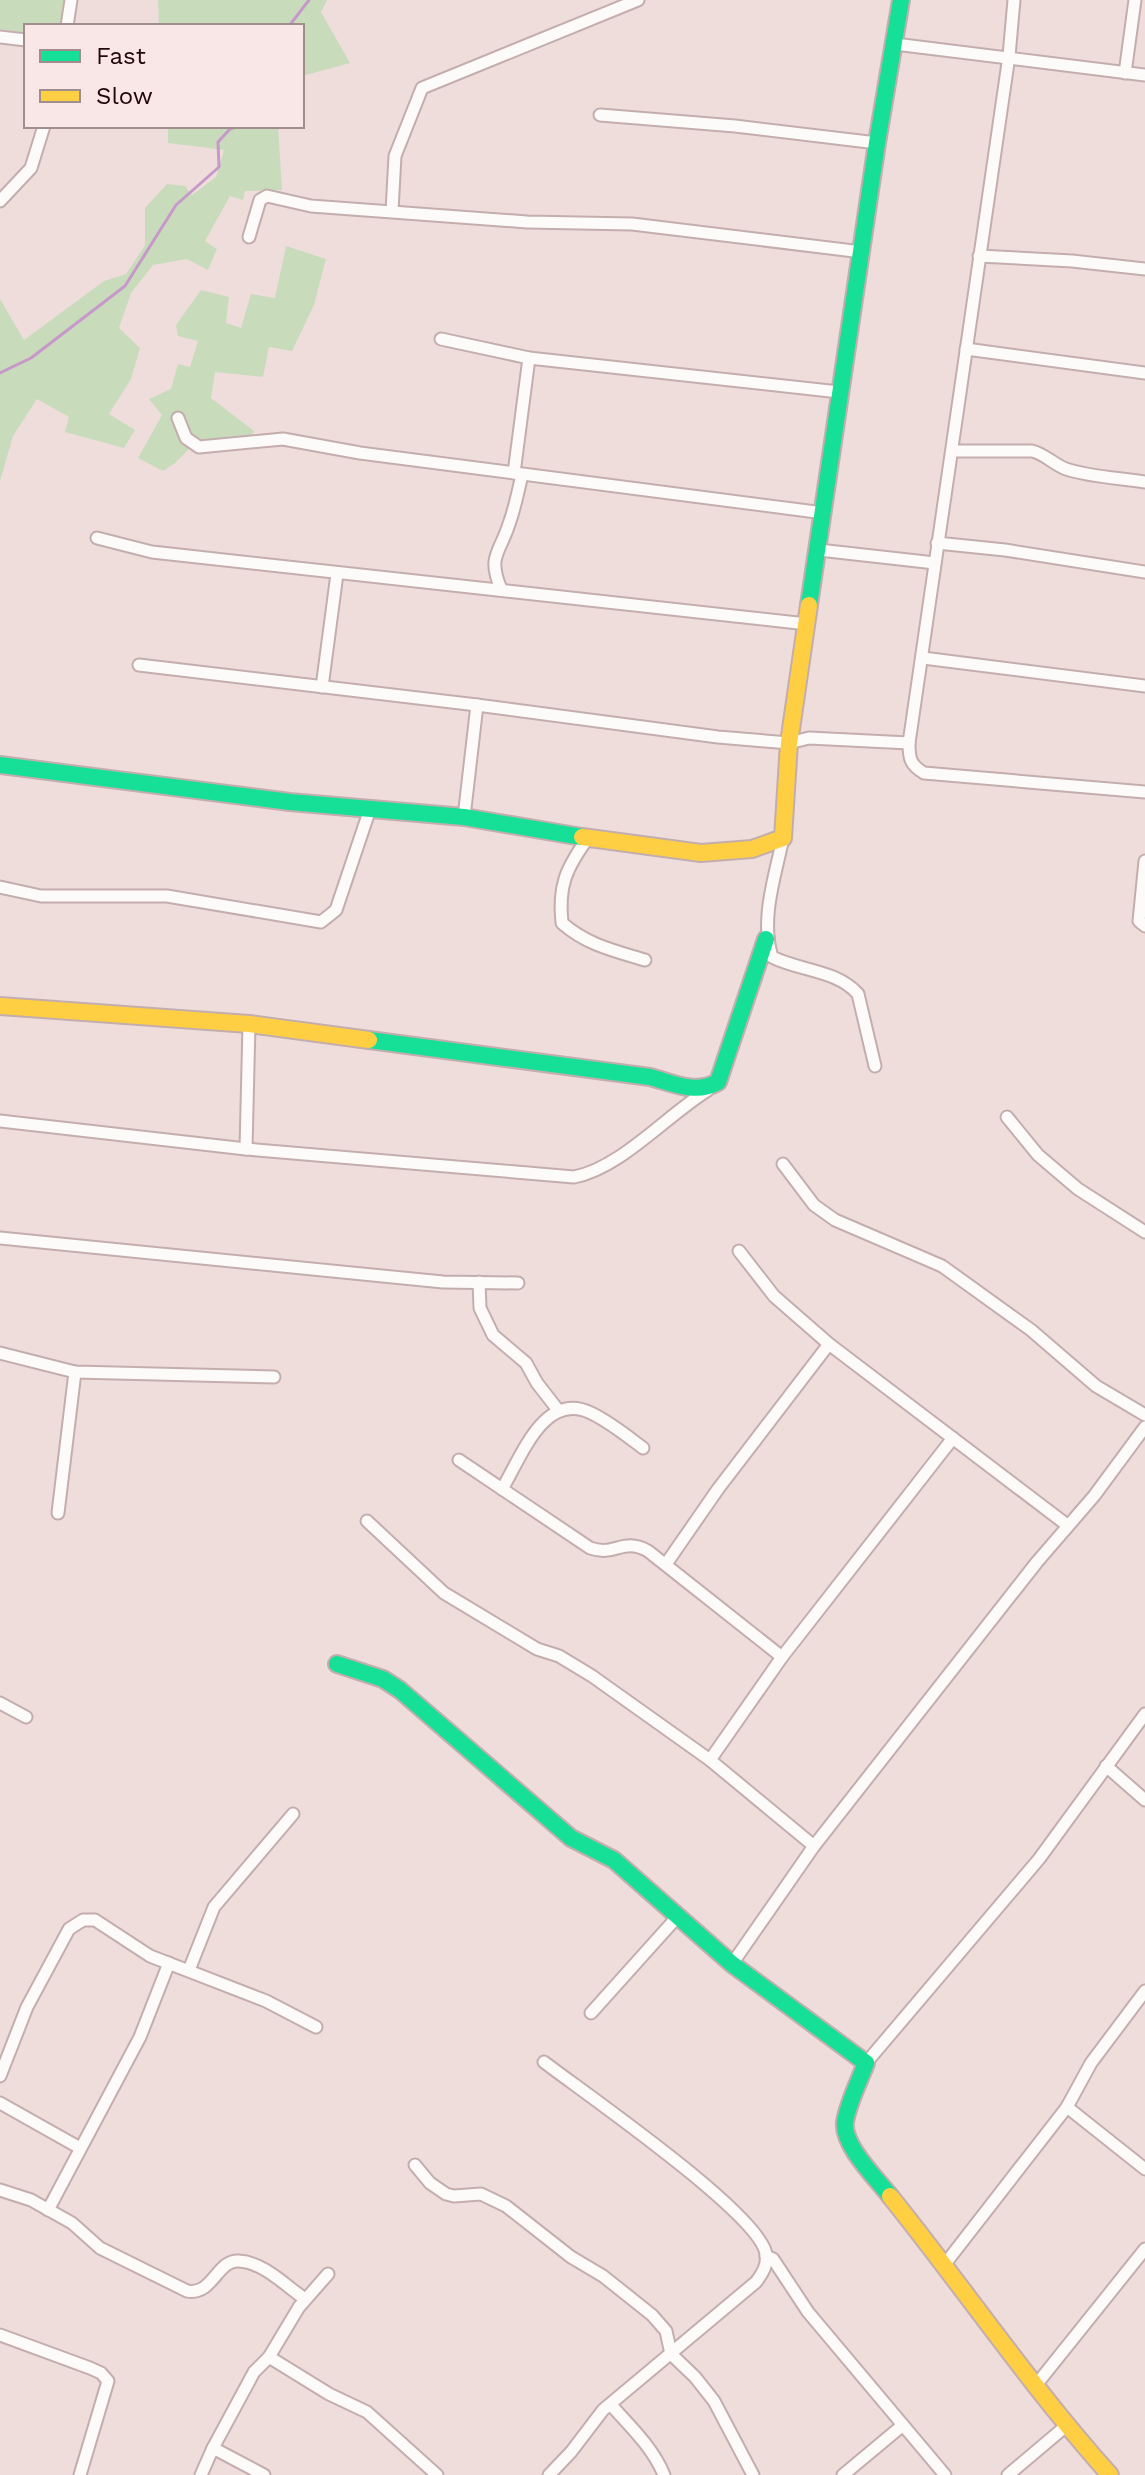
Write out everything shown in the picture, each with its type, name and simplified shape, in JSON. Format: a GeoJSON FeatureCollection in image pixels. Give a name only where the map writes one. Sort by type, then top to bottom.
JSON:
{"type":"FeatureCollection","features":[{"type":"Feature","properties":{"kind":"street"},"geometry":{"type":"LineString","coordinates":[[67,24],[71,0]]}},
{"type":"Feature","properties":{"kind":"street"},"geometry":{"type":"LineString","coordinates":[[392,211],[395,156],[422,88],[620,3],[638,0]]}},
{"type":"Feature","properties":{"kind":"street"},"geometry":{"type":"LineString","coordinates":[[0,1121],[246,1149],[574,1177],[612,1160],[718,1082],[766,939],[783,838],[789,743],[819,550],[839,392],[901,0]]}},
{"type":"Feature","properties":{"kind":"street"},"geometry":{"type":"LineString","coordinates":[[1014,0],[1009,56],[937,543],[909,758],[913,767],[924,773],[1145,792]]}},
{"type":"Feature","properties":{"kind":"street"},"geometry":{"type":"LineString","coordinates":[[1125,73],[1135,0]]}},
{"type":"Feature","properties":{"kind":"street"},"geometry":{"type":"LineString","coordinates":[[0,37],[24,40]]}},
{"type":"Feature","properties":{"kind":"street"},"geometry":{"type":"LineString","coordinates":[[895,44],[1145,75]]}},
{"type":"Feature","properties":{"kind":"street"},"geometry":{"type":"LineString","coordinates":[[600,115],[735,126],[877,143]]}},
{"type":"Feature","properties":{"kind":"street"},"geometry":{"type":"LineString","coordinates":[[0,201],[31,168],[43,128]]}},
{"type":"Feature","properties":{"kind":"street"},"geometry":{"type":"LineString","coordinates":[[249,237],[260,200],[267,196],[311,206],[527,222],[632,224],[862,252]]}},
{"type":"Feature","properties":{"kind":"street"},"geometry":{"type":"LineString","coordinates":[[979,256],[1145,269]]}},
{"type":"Feature","properties":{"kind":"street"},"geometry":{"type":"LineString","coordinates":[[441,339],[529,358],[839,392]]}},
{"type":"Feature","properties":{"kind":"street"},"geometry":{"type":"LineString","coordinates":[[966,349],[1145,373]]}},
{"type":"Feature","properties":{"kind":"street"},"geometry":{"type":"LineString","coordinates":[[501,589],[494,572],[495,554],[509,525],[518,474],[529,358]]}},
{"type":"Feature","properties":{"kind":"street"},"geometry":{"type":"LineString","coordinates":[[178,418],[186,438],[199,447],[283,439],[360,453],[824,513]]}},
{"type":"Feature","properties":{"kind":"street"},"geometry":{"type":"LineString","coordinates":[[953,451],[1032,451],[1071,470],[1145,482]]}},
{"type":"Feature","properties":{"kind":"street"},"geometry":{"type":"LineString","coordinates":[[97,538],[152,552],[807,624]]}},
{"type":"Feature","properties":{"kind":"street"},"geometry":{"type":"LineString","coordinates":[[937,543],[1005,550],[1145,572]]}},
{"type":"Feature","properties":{"kind":"street"},"geometry":{"type":"LineString","coordinates":[[819,550],[935,563]]}},
{"type":"Feature","properties":{"kind":"street"},"geometry":{"type":"LineString","coordinates":[[322,687],[337,574]]}},
{"type":"Feature","properties":{"kind":"street"},"geometry":{"type":"LineString","coordinates":[[923,658],[1145,686]]}},
{"type":"Feature","properties":{"kind":"street"},"geometry":{"type":"LineString","coordinates":[[139,665],[718,737],[789,743],[809,738],[909,743]]}},
{"type":"Feature","properties":{"kind":"street"},"geometry":{"type":"LineString","coordinates":[[464,817],[477,705]]}},
{"type":"Feature","properties":{"kind":"street"},"geometry":{"type":"LineString","coordinates":[[0,765],[290,802],[464,817],[701,853],[752,849],[783,838]]}},
{"type":"Feature","properties":{"kind":"street"},"geometry":{"type":"LineString","coordinates":[[0,887],[41,896],[167,896],[321,922],[336,910],[370,809]]}},
{"type":"Feature","properties":{"kind":"street"},"geometry":{"type":"LineString","coordinates":[[588,838],[572,860],[562,882],[562,923],[575,935],[599,947],[645,960]]}},
{"type":"Feature","properties":{"kind":"street"},"geometry":{"type":"LineString","coordinates":[[1145,861],[1139,921],[1145,926]]}},
{"type":"Feature","properties":{"kind":"street"},"geometry":{"type":"LineString","coordinates":[[766,939],[772,957],[785,964],[842,980],[858,994],[875,1066]]}},
{"type":"Feature","properties":{"kind":"street"},"geometry":{"type":"LineString","coordinates":[[0,1006],[249,1024],[650,1077],[693,1090],[708,1090]]}},
{"type":"Feature","properties":{"kind":"street"},"geometry":{"type":"LineString","coordinates":[[246,1149],[249,1024]]}},
{"type":"Feature","properties":{"kind":"street"},"geometry":{"type":"LineString","coordinates":[[1007,1117],[1038,1155],[1078,1189],[1145,1232]]}},
{"type":"Feature","properties":{"kind":"street"},"geometry":{"type":"LineString","coordinates":[[783,1164],[814,1205],[835,1220],[942,1266],[1031,1330],[1096,1386],[1145,1415]]}},
{"type":"Feature","properties":{"kind":"street"},"geometry":{"type":"LineString","coordinates":[[0,1238],[443,1282],[518,1283]]}},
{"type":"Feature","properties":{"kind":"street"},"geometry":{"type":"LineString","coordinates":[[739,1251],[774,1296],[829,1344],[1067,1525]]}},
{"type":"Feature","properties":{"kind":"street"},"geometry":{"type":"LineString","coordinates":[[479,1282],[480,1308],[493,1335],[526,1363],[558,1410]]}},
{"type":"Feature","properties":{"kind":"street"},"geometry":{"type":"LineString","coordinates":[[666,1564],[718,1489],[829,1344]]}},
{"type":"Feature","properties":{"kind":"street"},"geometry":{"type":"LineString","coordinates":[[0,1353],[75,1372],[274,1377]]}},
{"type":"Feature","properties":{"kind":"street"},"geometry":{"type":"LineString","coordinates":[[58,1513],[75,1372]]}},
{"type":"Feature","properties":{"kind":"street"},"geometry":{"type":"LineString","coordinates":[[502,1489],[539,1425],[558,1410],[573,1407],[590,1412],[643,1448]]}},
{"type":"Feature","properties":{"kind":"street"},"geometry":{"type":"LineString","coordinates":[[732,1964],[814,1846],[1067,1525],[1094,1496],[1145,1427]]}},
{"type":"Feature","properties":{"kind":"street"},"geometry":{"type":"LineString","coordinates":[[710,1760],[782,1657],[953,1438]]}},
{"type":"Feature","properties":{"kind":"street"},"geometry":{"type":"LineString","coordinates":[[459,1460],[590,1548],[602,1552],[636,1545],[666,1564],[782,1657]]}},
{"type":"Feature","properties":{"kind":"street"},"geometry":{"type":"LineString","coordinates":[[367,1521],[444,1593],[537,1649],[559,1656],[710,1760],[814,1846]]}},
{"type":"Feature","properties":{"kind":"street"},"geometry":{"type":"LineString","coordinates":[[337,1664],[383,1679],[400,1690],[571,1838],[614,1860],[732,1964],[866,2063]]}},
{"type":"Feature","properties":{"kind":"street"},"geometry":{"type":"LineString","coordinates":[[0,1703],[26,1717]]}},
{"type":"Feature","properties":{"kind":"street"},"geometry":{"type":"LineString","coordinates":[[1110,2475],[1066,2426],[945,2264],[856,2154],[846,2136],[845,2123],[866,2063],[1039,1859],[1145,1714]]}},
{"type":"Feature","properties":{"kind":"street"},"geometry":{"type":"LineString","coordinates":[[1106,1766],[1145,1800]]}},
{"type":"Feature","properties":{"kind":"street"},"geometry":{"type":"LineString","coordinates":[[189,1970],[214,1907],[293,1814]]}},
{"type":"Feature","properties":{"kind":"street"},"geometry":{"type":"LineString","coordinates":[[591,2013],[679,1915]]}},
{"type":"Feature","properties":{"kind":"street"},"geometry":{"type":"LineString","coordinates":[[0,2076],[27,2007],[69,1929],[83,1920],[95,1920],[131,1945],[266,2001],[316,2027]]}},
{"type":"Feature","properties":{"kind":"street"},"geometry":{"type":"LineString","coordinates":[[48,2210],[140,2037],[169,1963]]}},
{"type":"Feature","properties":{"kind":"street"},"geometry":{"type":"LineString","coordinates":[[945,2264],[1067,2107],[1091,2063],[1144,1994]]}},
{"type":"Feature","properties":{"kind":"street"},"geometry":{"type":"LineString","coordinates":[[544,2062],[707,2185],[751,2228],[762,2243],[766,2256],[763,2273],[756,2282],[603,2410],[549,2475]]}},
{"type":"Feature","properties":{"kind":"street"},"geometry":{"type":"LineString","coordinates":[[0,2103],[80,2148]]}},
{"type":"Feature","properties":{"kind":"street"},"geometry":{"type":"LineString","coordinates":[[1067,2107],[1145,2169]]}},
{"type":"Feature","properties":{"kind":"street"},"geometry":{"type":"LineString","coordinates":[[415,2165],[430,2183],[446,2194],[481,2194],[506,2206],[652,2315],[666,2331],[671,2354],[714,2401],[753,2475]]}},
{"type":"Feature","properties":{"kind":"street"},"geometry":{"type":"LineString","coordinates":[[0,2190],[31,2200],[72,2223],[100,2248],[187,2291],[195,2293],[205,2289],[230,2262],[239,2260],[255,2264],[305,2299]]}},
{"type":"Feature","properties":{"kind":"street"},"geometry":{"type":"LineString","coordinates":[[1036,2385],[1140,2266],[1145,2249]]}},
{"type":"Feature","properties":{"kind":"street"},"geometry":{"type":"LineString","coordinates":[[766,2256],[773,2259],[808,2312],[945,2475]]}},
{"type":"Feature","properties":{"kind":"street"},"geometry":{"type":"LineString","coordinates":[[201,2475],[254,2372],[269,2357],[305,2299],[328,2274]]}},
{"type":"Feature","properties":{"kind":"street"},"geometry":{"type":"LineString","coordinates":[[0,2335],[90,2368],[108,2381],[80,2475]]}},
{"type":"Feature","properties":{"kind":"street"},"geometry":{"type":"LineString","coordinates":[[269,2357],[329,2394],[367,2412],[437,2475]]}},
{"type":"Feature","properties":{"kind":"street"},"geometry":{"type":"LineString","coordinates":[[611,2405],[635,2431],[664,2475]]}},
{"type":"Feature","properties":{"kind":"street"},"geometry":{"type":"LineString","coordinates":[[843,2475],[903,2425]]}},
{"type":"Feature","properties":{"kind":"street"},"geometry":{"type":"LineString","coordinates":[[1008,2475],[1066,2426]]}},
{"type":"Feature","properties":{"kind":"street"},"geometry":{"type":"LineString","coordinates":[[213,2448],[264,2475]]}},
{"type":"Feature","properties":{"kind":"green space"},"geometry":{"type":"Polygon","coordinates":[[[0,0],[64,0],[63,24],[24,24],[24,33],[0,29],[0,0]]]}},
{"type":"Feature","properties":{"kind":"green space"},"geometry":{"type":"Polygon","coordinates":[[[158,0],[327,0],[321,12],[350,63],[304,75],[304,24],[159,24],[158,0]]]}},
{"type":"Feature","properties":{"kind":"green space"},"geometry":{"type":"Polygon","coordinates":[[[168,128],[278,128],[282,190],[245,191],[243,200],[230,196],[205,241],[217,249],[208,270],[187,259],[153,265],[131,293],[119,328],[140,348],[131,379],[109,414],[135,430],[124,448],[65,432],[69,417],[37,399],[13,436],[0,481],[0,299],[24,340],[104,281],[126,274],[145,245],[145,208],[167,184],[185,186],[192,195],[216,177],[224,150],[168,143],[168,128]]]}},
{"type":"Feature","properties":{"kind":"green space"},"geometry":{"type":"Polygon","coordinates":[[[286,246],[326,259],[314,305],[292,351],[269,347],[263,377],[215,372],[211,398],[254,431],[250,438],[213,443],[197,441],[163,471],[138,458],[162,415],[149,399],[171,389],[178,364],[190,367],[198,341],[178,336],[176,325],[201,290],[229,297],[226,323],[241,328],[251,294],[275,298],[286,246]]]}},
{"type":"Feature","properties":{"kind":"waterway"},"geometry":{"type":"LineString","coordinates":[[291,24],[309,0]]}},
{"type":"Feature","properties":{"kind":"waterway"},"geometry":{"type":"LineString","coordinates":[[0,373],[31,358],[125,286],[176,205],[219,167],[218,142],[233,128]]}},
{"type":"Feature","properties":{"kind":"traffic: fast"},"geometry":{"type":"LineString","coordinates":[[809,605],[901,0]]}},
{"type":"Feature","properties":{"kind":"traffic: fast"},"geometry":{"type":"LineString","coordinates":[[0,765],[290,802],[464,817],[582,837]]}},
{"type":"Feature","properties":{"kind":"traffic: fast"},"geometry":{"type":"LineString","coordinates":[[369,1040],[650,1077],[684,1087],[709,1086],[718,1082],[766,939]]}},
{"type":"Feature","properties":{"kind":"traffic: fast"},"geometry":{"type":"LineString","coordinates":[[337,1664],[383,1679],[400,1690],[571,1838],[614,1860],[732,1964],[866,2063],[849,2107],[845,2131],[854,2151],[890,2196]]}},
{"type":"Feature","properties":{"kind":"traffic: slow"},"geometry":{"type":"LineString","coordinates":[[582,837],[701,853],[752,849],[783,838],[789,743],[809,605]]}},
{"type":"Feature","properties":{"kind":"traffic: slow"},"geometry":{"type":"LineString","coordinates":[[0,1006],[249,1024],[369,1040]]}},
{"type":"Feature","properties":{"kind":"traffic: slow"},"geometry":{"type":"LineString","coordinates":[[890,2196],[1053,2407],[1110,2475]]}}]}
